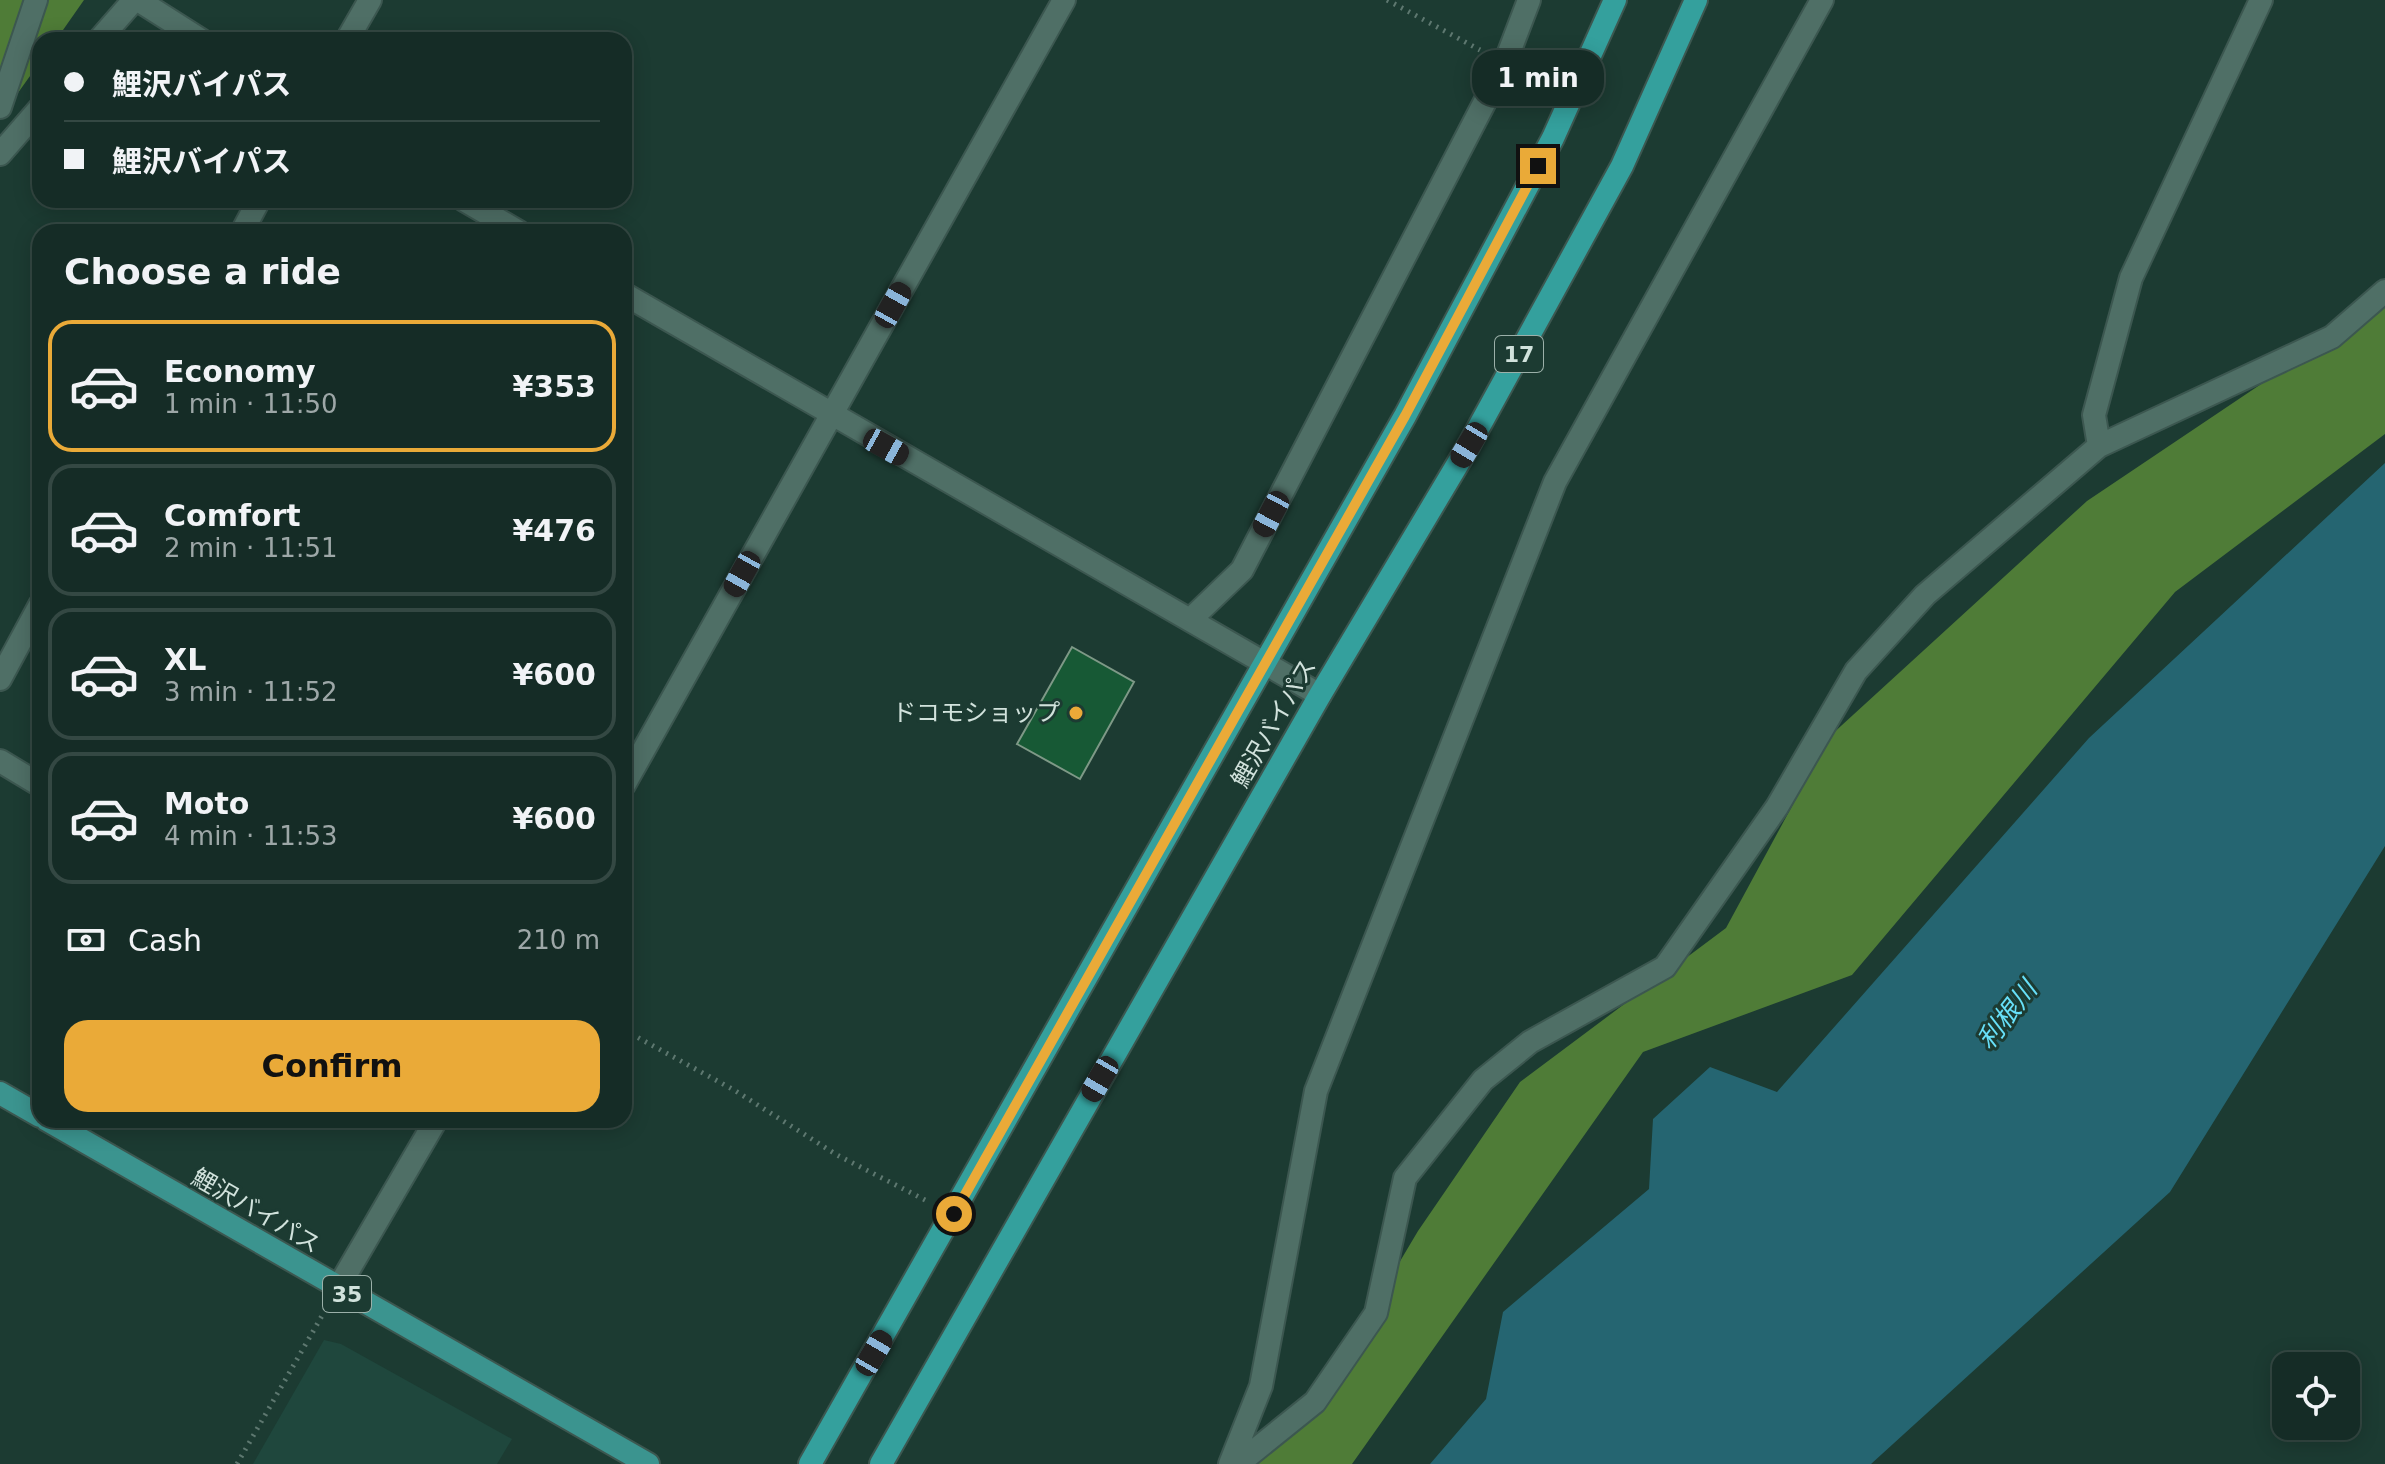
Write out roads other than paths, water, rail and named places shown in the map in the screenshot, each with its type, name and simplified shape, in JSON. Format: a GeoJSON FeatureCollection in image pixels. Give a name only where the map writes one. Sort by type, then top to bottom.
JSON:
{"type":"FeatureCollection","features":[{"type":"Feature","properties":{"kind":"highway","name":"鯉沢バイパス"},"geometry":{"type":"LineString","coordinates":[[810,1464],[1405,416],[1553,138],[1615,0]]}},
{"type":"Feature","properties":{"kind":"highway","name":"鯉沢バイパス"},"geometry":{"type":"LineString","coordinates":[[881,1464],[1320,695],[1469,445],[1622,166],[1696,0]]}},
{"type":"Feature","properties":{"kind":"main road"},"geometry":{"type":"LineString","coordinates":[[0,1093],[32,1111]]}},
{"type":"Feature","properties":{"kind":"main road","name":"鯉沢バイパス"},"geometry":{"type":"LineString","coordinates":[[61,1128],[648,1464]]}},
{"type":"Feature","properties":{"kind":"street"},"geometry":{"type":"LineString","coordinates":[[0,107],[36,0]]}},
{"type":"Feature","properties":{"kind":"street"},"geometry":{"type":"LineString","coordinates":[[106,32],[136,0],[188,32]]}},
{"type":"Feature","properties":{"kind":"street"},"geometry":{"type":"LineString","coordinates":[[352,32],[370,0]]}},
{"type":"Feature","properties":{"kind":"street"},"geometry":{"type":"LineString","coordinates":[[632,771],[1064,0]]}},
{"type":"Feature","properties":{"kind":"street"},"geometry":{"type":"LineString","coordinates":[[1191,619],[1242,570],[1505,63],[1529,0]]}},
{"type":"Feature","properties":{"kind":"street"},"geometry":{"type":"LineString","coordinates":[[1230,1464],[1261,1386],[1316,1091],[1555,482],[1822,0]]}},
{"type":"Feature","properties":{"kind":"street"},"geometry":{"type":"LineString","coordinates":[[2099,446],[2094,415],[2131,278],[2261,0]]}},
{"type":"Feature","properties":{"kind":"street"},"geometry":{"type":"LineString","coordinates":[[0,154],[32,117]]}},
{"type":"Feature","properties":{"kind":"street"},"geometry":{"type":"LineString","coordinates":[[478,208],[505,224]]}},
{"type":"Feature","properties":{"kind":"street"},"geometry":{"type":"LineString","coordinates":[[1238,1464],[1315,1402],[1376,1313],[1405,1178],[1483,1080],[1530,1042],[1665,967],[1777,807],[1856,671],[1925,595],[2099,446],[2332,337],[2385,291]]}},
{"type":"Feature","properties":{"kind":"street"},"geometry":{"type":"LineString","coordinates":[[632,299],[830,416],[1320,695]]}},
{"type":"Feature","properties":{"kind":"street"},"geometry":{"type":"LineString","coordinates":[[0,679],[32,620]]}},
{"type":"Feature","properties":{"kind":"street"},"geometry":{"type":"LineString","coordinates":[[0,761],[32,780]]}},
{"type":"Feature","properties":{"kind":"street"},"geometry":{"type":"LineString","coordinates":[[338,1288],[431,1128]]}},
{"type":"Feature","properties":{"kind":"water","name":"利根川"},"geometry":{"type":"Polygon","coordinates":[[[2385,463],[2385,846],[2170,1192],[1871,1464],[1430,1464],[1486,1399],[1503,1312],[1649,1189],[1653,1119],[1710,1067],[1777,1092],[2089,738],[2385,463]]]}},
{"type":"Feature","properties":{"kind":"place","name":"ドコモショップ"},"geometry":{"type":"Point","coordinates":[1076,713]}}]}
